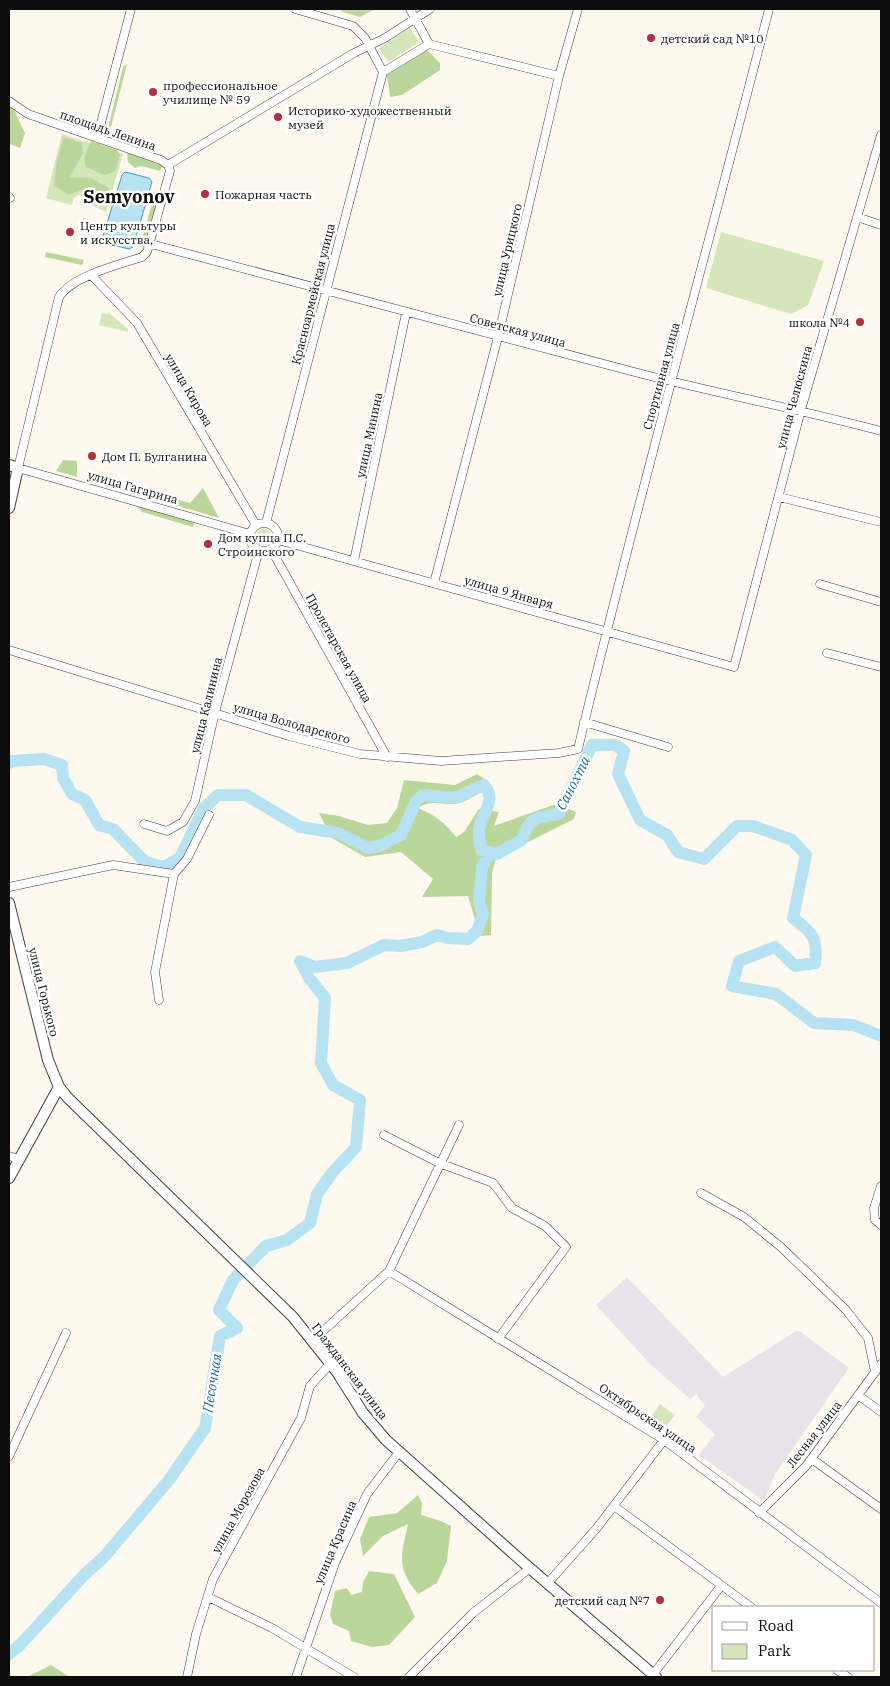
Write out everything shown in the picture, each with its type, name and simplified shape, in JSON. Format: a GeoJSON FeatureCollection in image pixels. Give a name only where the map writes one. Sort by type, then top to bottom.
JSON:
{"type":"FeatureCollection","features":[{"type":"Feature","properties":{"kind":"street"},"geometry":{"type":"LineString","coordinates":[[97,138],[131,9]]}},
{"type":"Feature","properties":{"kind":"street"},"geometry":{"type":"LineString","coordinates":[[294,9],[347,23],[358,29],[369,44],[383,72],[429,44]]}},
{"type":"Feature","properties":{"kind":"street"},"geometry":{"type":"LineString","coordinates":[[410,9],[413,18],[429,44],[559,76]]}},
{"type":"Feature","properties":{"kind":"street"},"geometry":{"type":"LineString","coordinates":[[9,508],[13,466],[59,297],[72,284],[142,257],[147,252],[170,177],[168,165],[369,44],[385,38],[413,18],[430,9]]}},
{"type":"Feature","properties":{"kind":"street","name":"улица Урицкого"},"geometry":{"type":"LineString","coordinates":[[434,583],[498,337],[559,76],[578,9]]}},
{"type":"Feature","properties":{"kind":"street","name":"Спортивная улица"},"geometry":{"type":"LineString","coordinates":[[578,749],[606,632],[769,9]]}},
{"type":"Feature","properties":{"kind":"street","name":"Красноармейская улица"},"geometry":{"type":"LineString","coordinates":[[266,523],[325,289],[383,72]]}},
{"type":"Feature","properties":{"kind":"street","name":"площадь Ленина"},"geometry":{"type":"LineString","coordinates":[[9,101],[32,116],[161,160],[168,165]]}},
{"type":"Feature","properties":{"kind":"street","name":"улица Челюскина"},"geometry":{"type":"LineString","coordinates":[[734,667],[801,410],[881,135]]}},
{"type":"Feature","properties":{"kind":"street"},"geometry":{"type":"LineString","coordinates":[[856,217],[881,224]]}},
{"type":"Feature","properties":{"kind":"street","name":"Советская улица"},"geometry":{"type":"LineString","coordinates":[[151,244],[325,289],[498,337],[672,381],[801,410],[881,432]]}},
{"type":"Feature","properties":{"kind":"street","name":"улица Кирова"},"geometry":{"type":"LineString","coordinates":[[89,276],[137,323],[256,525]]}},
{"type":"Feature","properties":{"kind":"street","name":"улица Минина"},"geometry":{"type":"LineString","coordinates":[[354,561],[406,313]]}},
{"type":"Feature","properties":{"kind":"street","name":"улица Гагарина"},"geometry":{"type":"LineString","coordinates":[[13,466],[250,534]]}},
{"type":"Feature","properties":{"kind":"street"},"geometry":{"type":"LineString","coordinates":[[779,497],[881,522]]}},
{"type":"Feature","properties":{"kind":"street"},"geometry":{"type":"LineString","coordinates":[[266,523],[277,531],[278,540],[271,549],[259,550],[253,546],[250,534],[256,525],[266,523]]}},
{"type":"Feature","properties":{"kind":"street","name":"улица 9 Января"},"geometry":{"type":"LineString","coordinates":[[278,540],[734,667]]}},
{"type":"Feature","properties":{"kind":"street","name":"Пролетарская улица"},"geometry":{"type":"LineString","coordinates":[[271,549],[387,757]]}},
{"type":"Feature","properties":{"kind":"street","name":"улица Калинина"},"geometry":{"type":"LineString","coordinates":[[144,824],[167,831],[183,822],[195,801],[215,712],[259,550]]}},
{"type":"Feature","properties":{"kind":"street"},"geometry":{"type":"LineString","coordinates":[[820,584],[881,602]]}},
{"type":"Feature","properties":{"kind":"street","name":"улица Володарского"},"geometry":{"type":"LineString","coordinates":[[9,650],[289,736],[360,754],[441,760],[559,753],[578,749]]}},
{"type":"Feature","properties":{"kind":"street"},"geometry":{"type":"LineString","coordinates":[[827,653],[881,667]]}},
{"type":"Feature","properties":{"kind":"street"},"geometry":{"type":"LineString","coordinates":[[584,722],[668,748]]}},
{"type":"Feature","properties":{"kind":"street"},"geometry":{"type":"LineString","coordinates":[[159,1000],[155,972],[174,874],[187,859],[209,815]]}},
{"type":"Feature","properties":{"kind":"street"},"geometry":{"type":"LineString","coordinates":[[9,887],[112,864],[174,874]]}},
{"type":"Feature","properties":{"kind":"street","name":"улица Горького"},"geometry":{"type":"LineString","coordinates":[[9,902],[48,1060],[59,1086]]}},
{"type":"Feature","properties":{"kind":"street"},"geometry":{"type":"LineString","coordinates":[[9,1178],[14,1157],[59,1086]]}},
{"type":"Feature","properties":{"kind":"street","name":"Гражданская улица"},"geometry":{"type":"LineString","coordinates":[[59,1086],[293,1317],[330,1364],[363,1413],[399,1452],[653,1676]]}},
{"type":"Feature","properties":{"kind":"street"},"geometry":{"type":"LineString","coordinates":[[312,1341],[390,1271],[458,1125]]}},
{"type":"Feature","properties":{"kind":"street"},"geometry":{"type":"LineString","coordinates":[[384,1135],[439,1163],[493,1183],[512,1208],[545,1226],[566,1247],[498,1339]]}},
{"type":"Feature","properties":{"kind":"street"},"geometry":{"type":"LineString","coordinates":[[881,1186],[874,1208],[875,1220],[881,1225]]}},
{"type":"Feature","properties":{"kind":"street"},"geometry":{"type":"LineString","coordinates":[[701,1193],[744,1217],[781,1247],[846,1310],[868,1338],[875,1372]]}},
{"type":"Feature","properties":{"kind":"street","name":"Октябрьская улица"},"geometry":{"type":"LineString","coordinates":[[390,1271],[664,1440],[881,1603]]}},
{"type":"Feature","properties":{"kind":"street"},"geometry":{"type":"LineString","coordinates":[[9,1456],[66,1333]]}},
{"type":"Feature","properties":{"kind":"street","name":"улица Морозова"},"geometry":{"type":"LineString","coordinates":[[187,1677],[196,1634],[213,1579],[301,1418],[310,1386],[330,1364]]}},
{"type":"Feature","properties":{"kind":"street","name":"Лесная улица"},"geometry":{"type":"LineString","coordinates":[[760,1513],[812,1459],[881,1364]]}},
{"type":"Feature","properties":{"kind":"street"},"geometry":{"type":"LineString","coordinates":[[858,1395],[881,1412]]}},
{"type":"Feature","properties":{"kind":"street"},"geometry":{"type":"LineString","coordinates":[[548,1584],[614,1506],[664,1440]]}},
{"type":"Feature","properties":{"kind":"street","name":"улица Красина"},"geometry":{"type":"LineString","coordinates":[[296,1677],[335,1563],[367,1494],[399,1452]]}},
{"type":"Feature","properties":{"kind":"street"},"geometry":{"type":"LineString","coordinates":[[812,1459],[881,1509]]}},
{"type":"Feature","properties":{"kind":"street"},"geometry":{"type":"LineString","coordinates":[[614,1506],[750,1606]]}},
{"type":"Feature","properties":{"kind":"street"},"geometry":{"type":"LineString","coordinates":[[409,1677],[473,1612],[530,1568]]}},
{"type":"Feature","properties":{"kind":"street"},"geometry":{"type":"LineString","coordinates":[[653,1676],[722,1586]]}},
{"type":"Feature","properties":{"kind":"street"},"geometry":{"type":"LineString","coordinates":[[208,1598],[272,1628],[354,1677]]}},
{"type":"Feature","properties":{"kind":"shaded area"},"geometry":{"type":"Polygon","coordinates":[[[627,1277],[723,1377],[798,1330],[849,1368],[775,1474],[764,1501],[699,1455],[715,1434],[696,1417],[705,1406],[696,1394],[690,1399],[650,1364],[596,1305],[627,1277]]]}},
{"type":"Feature","properties":{"kind":"green space"},"geometry":{"type":"Polygon","coordinates":[[[343,9],[375,9],[360,17],[340,11],[343,9]]]}},
{"type":"Feature","properties":{"kind":"green space"},"geometry":{"type":"Polygon","coordinates":[[[410,28],[419,42],[388,62],[379,48],[410,28]]]}},
{"type":"Feature","properties":{"kind":"green space"},"geometry":{"type":"Polygon","coordinates":[[[427,50],[440,63],[440,70],[402,95],[390,97],[387,75],[427,50]]]}},
{"type":"Feature","properties":{"kind":"green space"},"geometry":{"type":"Polygon","coordinates":[[[127,64],[111,127],[108,128],[123,67],[127,64]]]}},
{"type":"Feature","properties":{"kind":"green space"},"geometry":{"type":"Polygon","coordinates":[[[9,99],[25,133],[20,148],[10,144],[9,99]]]}},
{"type":"Feature","properties":{"kind":"green space"},"geometry":{"type":"Polygon","coordinates":[[[62,134],[123,154],[106,212],[91,205],[90,200],[79,195],[74,198],[72,205],[46,198],[62,134]]]}},
{"type":"Feature","properties":{"kind":"green space"},"geometry":{"type":"Polygon","coordinates":[[[64,137],[82,143],[83,153],[70,177],[91,178],[109,188],[105,202],[80,190],[69,195],[54,186],[57,160],[64,137]]]}},
{"type":"Feature","properties":{"kind":"green space"},"geometry":{"type":"Polygon","coordinates":[[[91,141],[117,150],[120,155],[115,171],[105,175],[86,167],[84,158],[91,141]]]}},
{"type":"Feature","properties":{"kind":"green space"},"geometry":{"type":"Polygon","coordinates":[[[127,152],[163,166],[160,171],[141,166],[135,168],[128,162],[127,152]]]}},
{"type":"Feature","properties":{"kind":"green space"},"geometry":{"type":"Polygon","coordinates":[[[155,193],[159,194],[144,247],[140,246],[155,193]]]}},
{"type":"Feature","properties":{"kind":"green space"},"geometry":{"type":"Polygon","coordinates":[[[721,232],[824,261],[808,305],[791,314],[706,288],[721,232]]]}},
{"type":"Feature","properties":{"kind":"green space"},"geometry":{"type":"Polygon","coordinates":[[[46,252],[84,260],[82,265],[45,257],[46,252]]]}},
{"type":"Feature","properties":{"kind":"green space"},"geometry":{"type":"Polygon","coordinates":[[[108,312],[128,329],[128,332],[99,325],[102,313],[107,314],[108,312]]]}},
{"type":"Feature","properties":{"kind":"green space"},"geometry":{"type":"Polygon","coordinates":[[[63,460],[77,461],[77,477],[56,471],[63,460]]]}},
{"type":"Feature","properties":{"kind":"green space"},"geometry":{"type":"Polygon","coordinates":[[[203,488],[219,518],[155,499],[160,495],[190,503],[203,488]]]}},
{"type":"Feature","properties":{"kind":"green space"},"geometry":{"type":"Polygon","coordinates":[[[136,505],[195,521],[193,527],[142,512],[136,505]]]}},
{"type":"Feature","properties":{"kind":"green space"},"geometry":{"type":"Polygon","coordinates":[[[264,529],[270,531],[272,537],[270,543],[264,545],[258,543],[256,537],[258,531],[264,529]]]}},
{"type":"Feature","properties":{"kind":"green space"},"geometry":{"type":"Polygon","coordinates":[[[477,774],[489,782],[470,799],[456,804],[432,803],[418,808],[439,820],[456,837],[464,832],[479,809],[499,812],[494,826],[556,804],[576,812],[574,819],[496,858],[492,873],[491,935],[480,936],[468,896],[422,897],[433,879],[401,852],[365,857],[332,838],[319,813],[339,816],[368,825],[387,823],[397,808],[404,780],[455,785],[477,774]]]}},
{"type":"Feature","properties":{"kind":"green space"},"geometry":{"type":"Polygon","coordinates":[[[660,1404],[675,1415],[662,1432],[648,1422],[660,1404]]]}},
{"type":"Feature","properties":{"kind":"green space"},"geometry":{"type":"Polygon","coordinates":[[[418,1495],[422,1503],[421,1515],[451,1526],[447,1561],[437,1583],[418,1594],[406,1576],[402,1561],[408,1524],[383,1536],[363,1556],[360,1539],[369,1517],[397,1513],[418,1495]]]}},
{"type":"Feature","properties":{"kind":"green space"},"geometry":{"type":"Polygon","coordinates":[[[369,1571],[394,1574],[415,1617],[389,1645],[372,1647],[351,1641],[349,1631],[333,1624],[330,1615],[335,1591],[347,1588],[351,1595],[362,1592],[363,1582],[369,1571]]]}},
{"type":"Feature","properties":{"kind":"green space"},"geometry":{"type":"Polygon","coordinates":[[[51,1665],[70,1677],[27,1677],[51,1665]]]}},
{"type":"Feature","properties":{"kind":"water"},"geometry":{"type":"Polygon","coordinates":[[[125,172],[149,178],[152,182],[133,247],[129,249],[104,243],[102,239],[122,175],[125,172]]]}},
{"type":"Feature","properties":{"kind":"waterway","name":"Санохта"},"geometry":{"type":"LineString","coordinates":[[9,763],[12,761],[44,759],[62,765],[63,778],[72,794],[85,800],[99,825],[113,829],[145,862],[164,867],[180,858],[204,808],[218,795],[246,795],[300,827],[338,833],[368,848],[380,846],[401,835],[416,801],[423,795],[455,798],[484,785],[488,791],[489,801],[479,830],[481,850],[497,854],[522,840],[528,826],[535,819],[559,814],[592,745],[615,745],[624,751],[618,774],[640,820],[667,835],[678,852],[704,859],[737,826],[753,826],[792,840],[806,855],[793,918],[810,932],[813,937],[816,948],[815,963],[795,966],[775,947],[739,961],[732,986],[776,994],[814,1023],[853,1025],[881,1036]]}},
{"type":"Feature","properties":{"kind":"waterway","name":"Песочная"},"geometry":{"type":"LineString","coordinates":[[9,1654],[20,1645],[84,1575],[104,1557],[169,1480],[205,1428],[220,1336],[237,1328],[219,1310],[233,1280],[266,1246],[287,1240],[310,1223],[317,1194],[332,1173],[356,1147],[360,1100],[333,1085],[321,1063],[325,998],[309,978],[300,961],[315,967],[347,963],[384,945],[400,946],[422,942],[437,935],[448,938],[468,939],[477,931],[483,914],[479,902],[482,866],[491,852]]}},
{"type":"Feature","properties":{"kind":"place","name":"детский сад №10"},"geometry":{"type":"Point","coordinates":[651,38]}},
{"type":"Feature","properties":{"kind":"place","name":"профессиональное училище № 59"},"geometry":{"type":"Point","coordinates":[153,92]}},
{"type":"Feature","properties":{"kind":"place","name":"Историко-художественный музей"},"geometry":{"type":"Point","coordinates":[278,117]}},
{"type":"Feature","properties":{"kind":"place","name":"Пожарная часть"},"geometry":{"type":"Point","coordinates":[205,194]}},
{"type":"Feature","properties":{"kind":"place","name":"Центр культуры и искусства,"},"geometry":{"type":"Point","coordinates":[70,232]}},
{"type":"Feature","properties":{"kind":"place","name":"школа №4"},"geometry":{"type":"Point","coordinates":[860,322]}},
{"type":"Feature","properties":{"kind":"place","name":"Дом П. Булганина"},"geometry":{"type":"Point","coordinates":[92,456]}},
{"type":"Feature","properties":{"kind":"place","name":"Дом купца П.С. Строинского"},"geometry":{"type":"Point","coordinates":[208,544]}},
{"type":"Feature","properties":{"kind":"place","name":"детский сад №7"},"geometry":{"type":"Point","coordinates":[660,1600]}},
{"type":"Feature","properties":{"kind":"district","name":"Semyonov"},"geometry":{"type":"Point","coordinates":[129,196]}}]}
